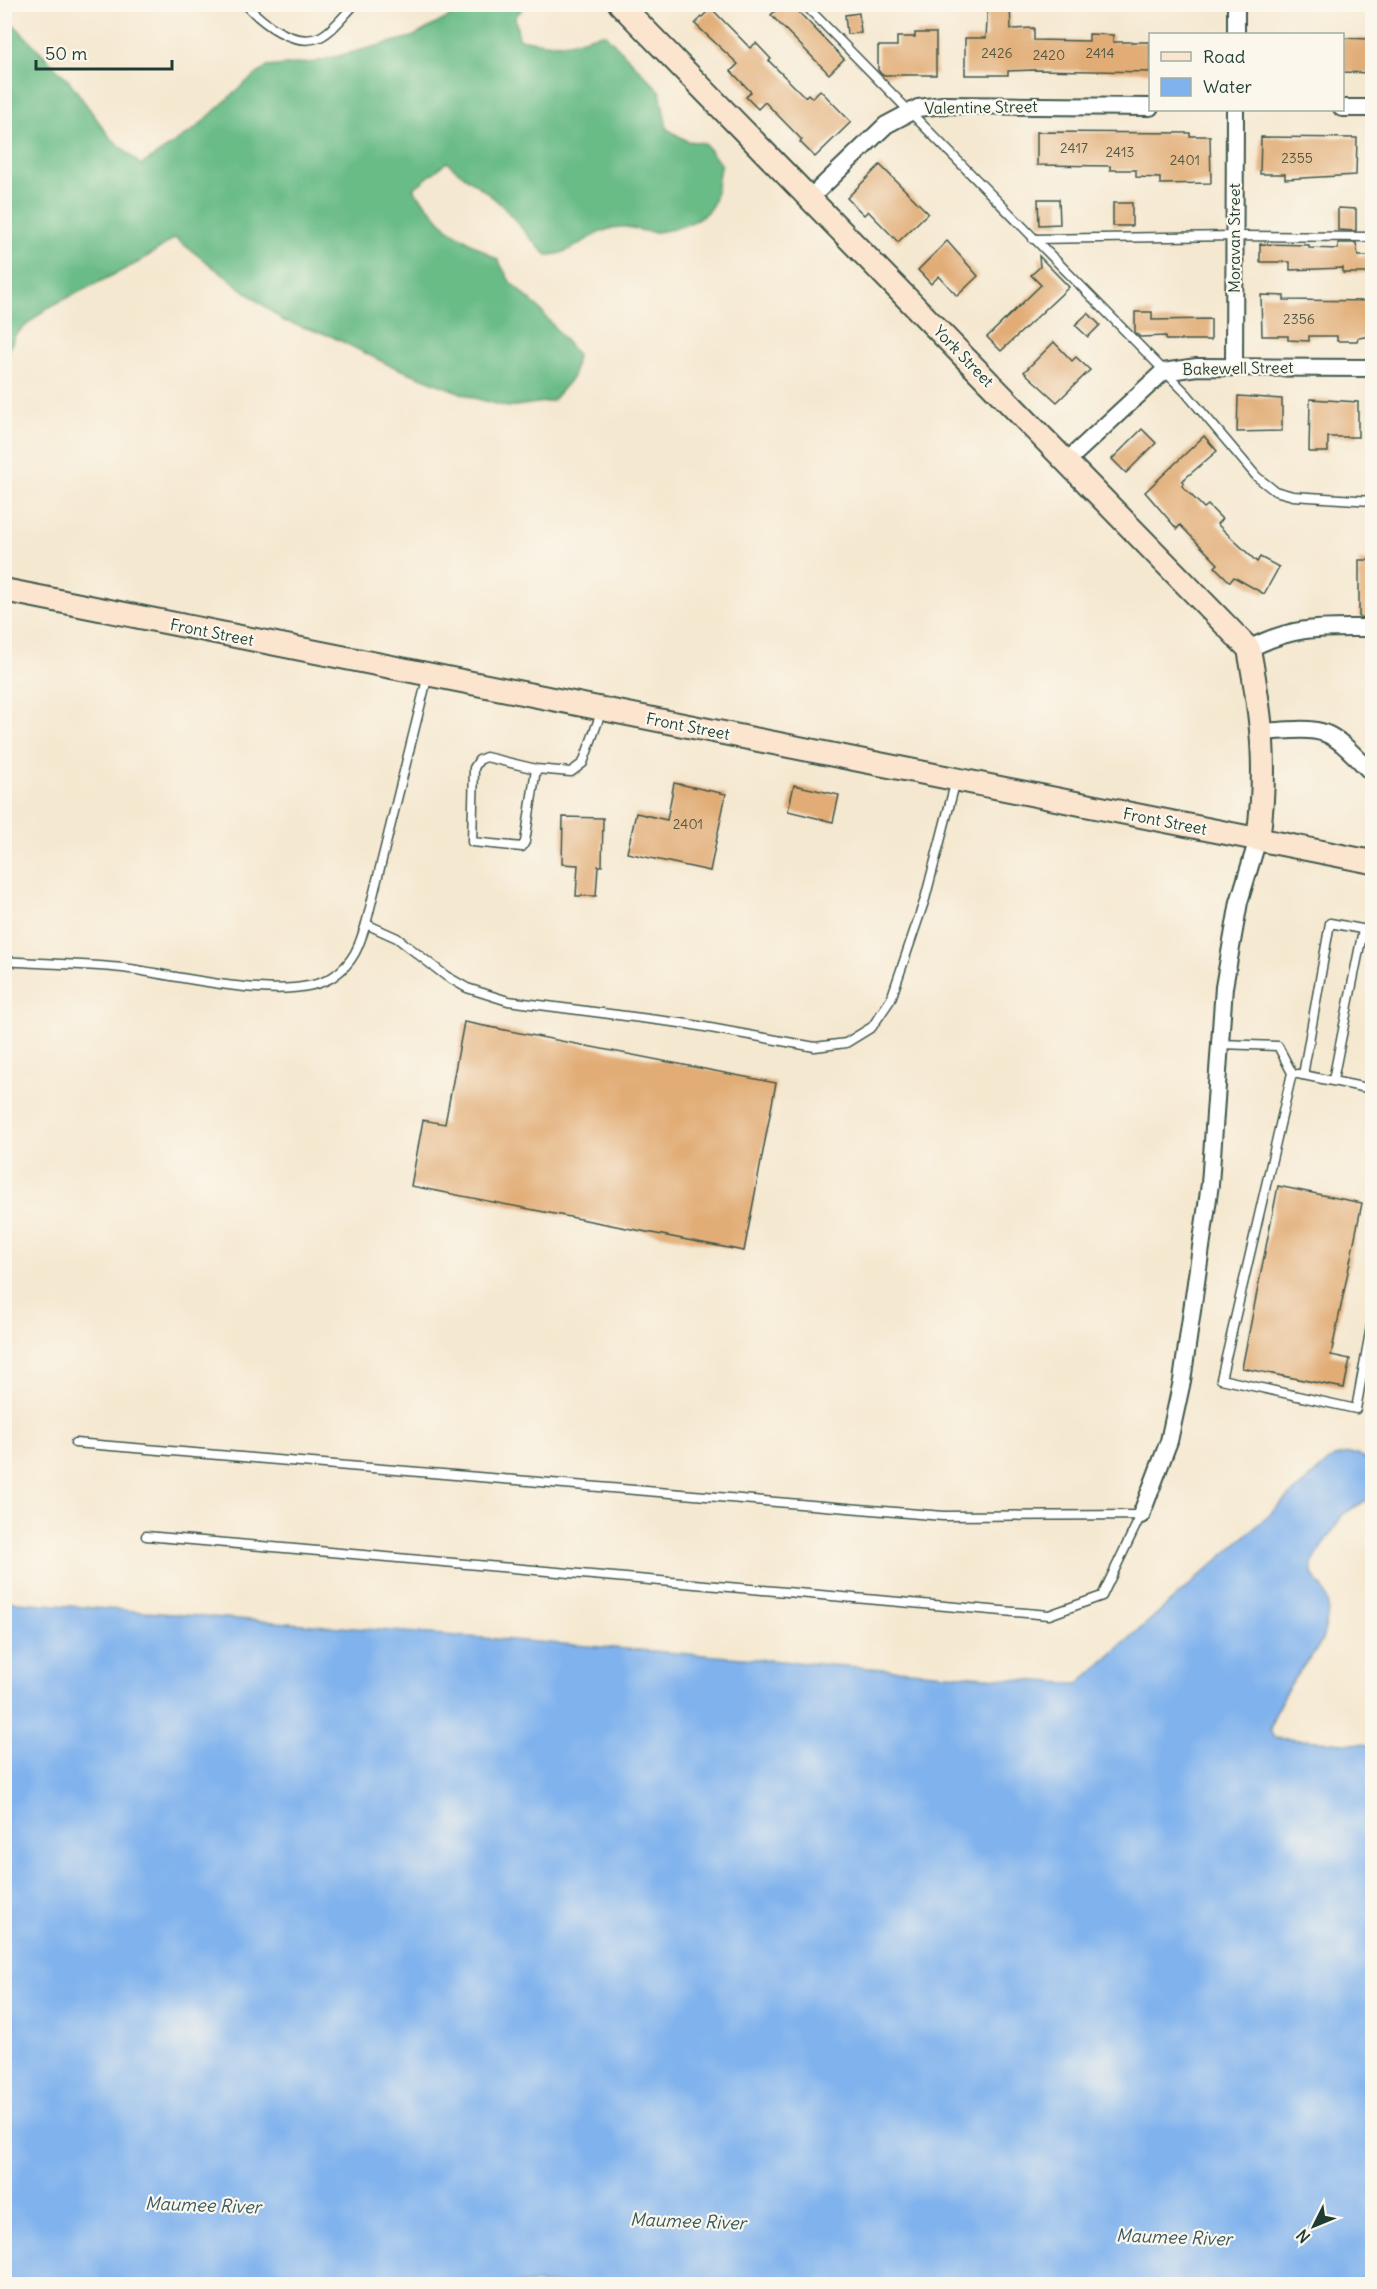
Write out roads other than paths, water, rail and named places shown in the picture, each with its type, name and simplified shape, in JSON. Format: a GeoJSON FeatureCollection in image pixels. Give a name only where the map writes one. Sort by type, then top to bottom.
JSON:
{"type":"FeatureCollection","features":[{"type":"Feature","properties":{"kind":"street","name":"York Street"},"geometry":{"type":"LineString","coordinates":[[620,4],[1249,650]]}},
{"type":"Feature","properties":{"kind":"street"},"geometry":{"type":"LineString","coordinates":[[1236,4],[1236,33]]}},
{"type":"Feature","properties":{"kind":"street","name":"Valentine Street"},"geometry":{"type":"LineString","coordinates":[[810,198],[886,125],[909,111],[943,105],[1149,107]]}},
{"type":"Feature","properties":{"kind":"street"},"geometry":{"type":"LineString","coordinates":[[1344,108],[1372,108]]}},
{"type":"Feature","properties":{"kind":"street","name":"Moravan Street"},"geometry":{"type":"LineString","coordinates":[[1234,367],[1235,111]]}},
{"type":"Feature","properties":{"kind":"street","name":"Bakewell Street"},"geometry":{"type":"LineString","coordinates":[[1067,461],[1162,372],[1179,368],[1372,368]]}},
{"type":"Feature","properties":{"kind":"street","name":"Front Street"},"geometry":{"type":"LineString","coordinates":[[4,590],[1372,862]]}},
{"type":"Feature","properties":{"kind":"street"},"geometry":{"type":"LineString","coordinates":[[1141,1515],[1169,1441],[1182,1381],[1210,1184],[1224,987],[1239,902],[1258,839],[1264,794],[1262,732],[1249,650],[1276,634],[1317,628],[1372,628]]}},
{"type":"Feature","properties":{"kind":"street"},"geometry":{"type":"LineString","coordinates":[[1262,732],[1309,729],[1328,732],[1343,743],[1372,773]]}},
{"type":"Feature","properties":{"kind":"lane"},"geometry":{"type":"LineString","coordinates":[[245,4],[262,22],[283,33],[302,38],[320,37],[355,4]]}},
{"type":"Feature","properties":{"kind":"lane"},"geometry":{"type":"LineString","coordinates":[[804,4],[1162,372],[1186,393],[1257,477],[1275,491],[1318,500],[1372,501]]}},
{"type":"Feature","properties":{"kind":"lane"},"geometry":{"type":"LineString","coordinates":[[1034,239],[1234,236],[1372,237]]}},
{"type":"Feature","properties":{"kind":"lane"},"geometry":{"type":"LineString","coordinates":[[4,961],[123,969],[231,986],[301,987],[333,977],[355,957],[366,924],[428,675]]}},
{"type":"Feature","properties":{"kind":"lane"},"geometry":{"type":"LineString","coordinates":[[536,769],[525,842],[522,847],[472,842],[474,768],[479,760],[486,757],[536,769],[571,772],[583,763],[602,709]]}},
{"type":"Feature","properties":{"kind":"lane"},"geometry":{"type":"LineString","coordinates":[[366,924],[397,938],[446,976],[467,988],[508,1001],[688,1024],[815,1047],[846,1043],[872,1027],[891,999],[925,899],[956,779]]}},
{"type":"Feature","properties":{"kind":"lane"},"geometry":{"type":"LineString","coordinates":[[1303,1075],[1330,923],[1368,931],[1333,1080]]}},
{"type":"Feature","properties":{"kind":"lane"},"geometry":{"type":"LineString","coordinates":[[1220,1044],[1278,1046],[1292,1073],[1221,1379],[1356,1409],[1372,1321]]}},
{"type":"Feature","properties":{"kind":"lane"},"geometry":{"type":"LineString","coordinates":[[1292,1073],[1371,1088],[1372,1070]]}},
{"type":"Feature","properties":{"kind":"lane"},"geometry":{"type":"LineString","coordinates":[[75,1443],[943,1516],[1141,1515],[1102,1596],[1049,1616],[146,1536]]}},
{"type":"Feature","properties":{"kind":"water","name":"Maumee River"},"geometry":{"type":"Polygon","coordinates":[[[1358,1454],[1372,1464],[1372,1497],[1343,1514],[1313,1562],[1313,1576],[1324,1591],[1328,1604],[1325,1628],[1319,1645],[1283,1697],[1270,1730],[1274,1738],[1372,1745],[1372,2284],[5,2284],[5,1601],[1078,1684],[1334,1457],[1358,1454]]]}}]}
